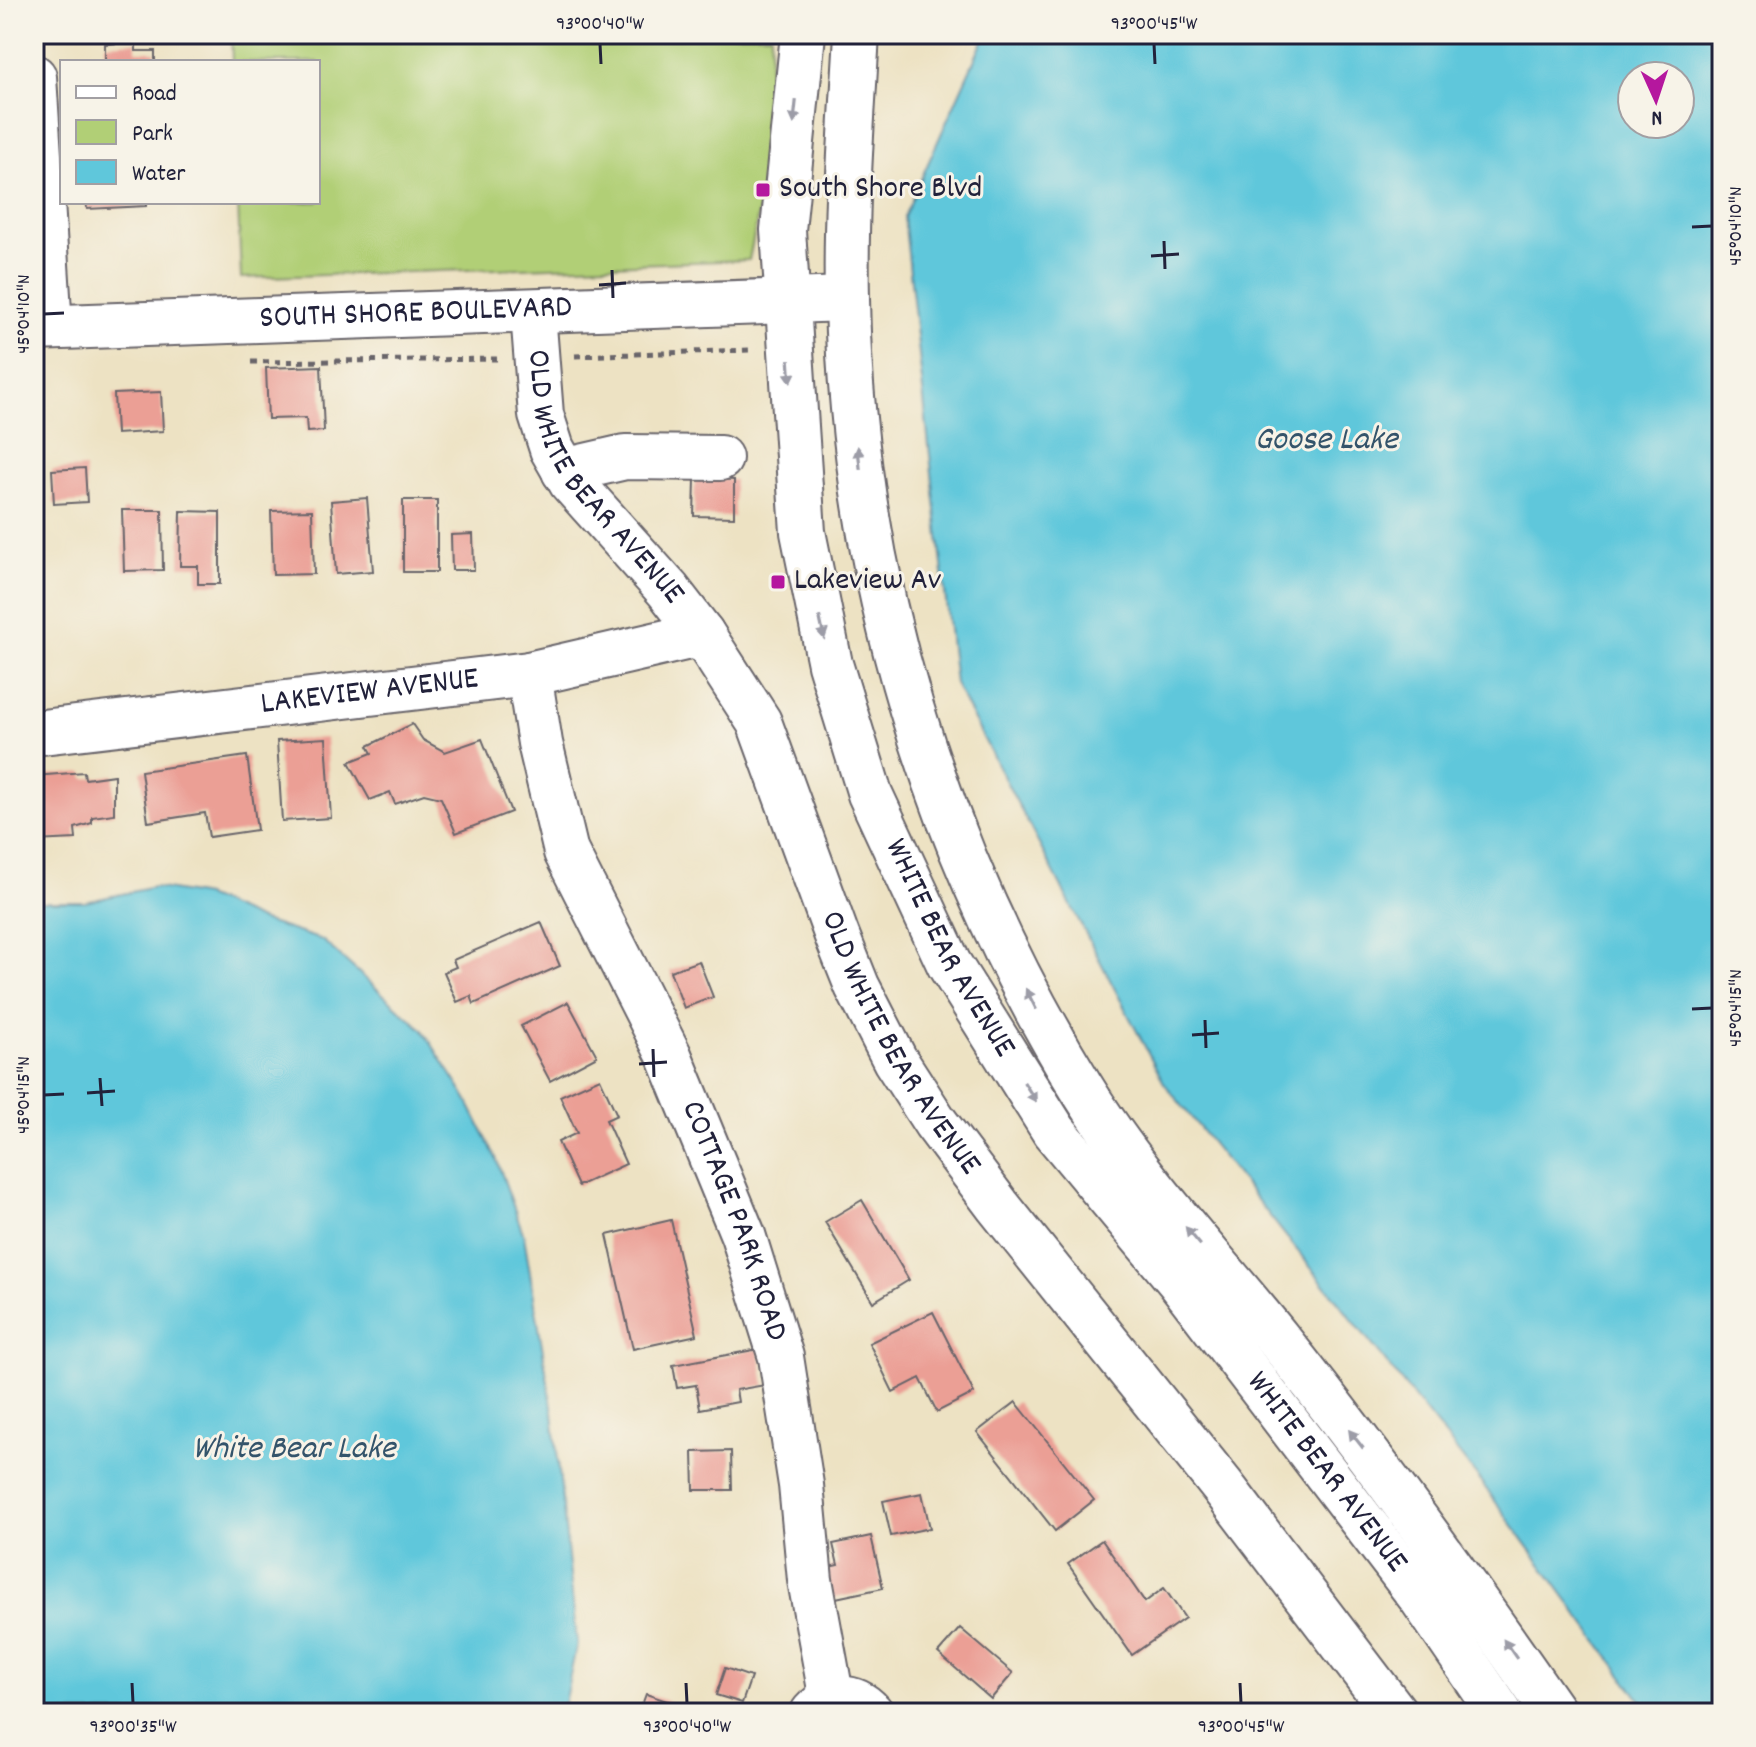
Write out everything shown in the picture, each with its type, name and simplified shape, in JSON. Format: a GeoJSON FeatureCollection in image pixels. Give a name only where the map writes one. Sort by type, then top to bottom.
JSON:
{"type":"FeatureCollection","features":[{"type":"Feature","properties":{"kind":"street","name":"WHITE BEAR AVENUE"},"geometry":{"type":"LineString","coordinates":[[803,34],[783,230],[803,532],[830,664],[870,794],[949,964],[1054,1131],[1225,1342],[1422,1599],[1500,1713]]}},
{"type":"Feature","properties":{"kind":"street","name":"WHITE BEAR AVENUE"},"geometry":{"type":"LineString","coordinates":[[857,34],[847,299],[853,401],[877,582],[938,789],[996,929],[1083,1091],[1161,1198],[1382,1471],[1554,1713]]}},
{"type":"Feature","properties":{"kind":"street"},"geometry":{"type":"LineString","coordinates":[[34,77],[42,327]]}},
{"type":"Feature","properties":{"kind":"street","name":"SOUTH SHORE BOULEVARD"},"geometry":{"type":"LineString","coordinates":[[42,327],[533,313],[847,299]]}},
{"type":"Feature","properties":{"kind":"street","name":"OLD WHITE BEAR AVENUE"},"geometry":{"type":"LineString","coordinates":[[533,313],[541,415],[552,449],[564,471],[702,634],[759,722],[857,986],[895,1060],[927,1110],[1395,1713]]}},
{"type":"Feature","properties":{"kind":"street"},"geometry":{"type":"LineString","coordinates":[[564,471],[625,457],[720,458]]}},
{"type":"Feature","properties":{"kind":"street","name":"LAKEVIEW AVENUE"},"geometry":{"type":"LineString","coordinates":[[34,733],[529,674],[702,634]]}},
{"type":"Feature","properties":{"kind":"street","name":"COTTAGE PARK ROAD"},"geometry":{"type":"LineString","coordinates":[[529,674],[540,743],[566,852],[669,1055],[743,1235],[781,1357],[801,1485],[810,1580],[839,1709]]}},
{"type":"Feature","properties":{"kind":"path"},"geometry":{"type":"LineString","coordinates":[[236,362],[537,358],[749,350]]}},
{"type":"Feature","properties":{"kind":"green space"},"geometry":{"type":"Polygon","coordinates":[[[231,34],[771,34],[763,190],[749,260],[241,278],[238,204],[320,204],[320,60],[232,60],[231,34]]]}},
{"type":"Feature","properties":{"kind":"water","name":"Goose Lake"},"geometry":{"type":"Polygon","coordinates":[[[986,34],[1722,34],[1722,1713],[1650,1713],[1476,1475],[1164,1083],[955,684],[904,217],[986,34]]]}},
{"type":"Feature","properties":{"kind":"water","name":"White Bear Lake"},"geometry":{"type":"Polygon","coordinates":[[[154,887],[205,896],[260,920],[322,940],[422,1029],[465,1096],[496,1158],[524,1236],[553,1413],[577,1643],[562,1713],[34,1713],[34,902],[85,902],[154,887]]]}},
{"type":"Feature","properties":{"kind":"building"},"geometry":{"type":"Polygon","coordinates":[[[136,42],[136,51],[155,51],[155,60],[105,60],[105,44],[136,42]]]}},
{"type":"Feature","properties":{"kind":"building"},"geometry":{"type":"Polygon","coordinates":[[[86,204],[146,204],[146,206],[87,209],[86,204]]]}},
{"type":"Feature","properties":{"kind":"building"},"geometry":{"type":"Polygon","coordinates":[[[321,366],[324,431],[307,432],[306,418],[268,419],[266,368],[321,366]]]}},
{"type":"Feature","properties":{"kind":"building"},"geometry":{"type":"Polygon","coordinates":[[[161,392],[163,431],[116,434],[114,394],[161,392]]]}},
{"type":"Feature","properties":{"kind":"building"},"geometry":{"type":"Polygon","coordinates":[[[85,468],[87,502],[54,504],[52,470],[85,468]]]}},
{"type":"Feature","properties":{"kind":"building"},"geometry":{"type":"Polygon","coordinates":[[[695,478],[734,480],[734,517],[694,516],[695,478]]]}},
{"type":"Feature","properties":{"kind":"building"},"geometry":{"type":"Polygon","coordinates":[[[367,498],[373,571],[336,574],[331,501],[367,498]]]}},
{"type":"Feature","properties":{"kind":"building"},"geometry":{"type":"Polygon","coordinates":[[[403,500],[437,500],[437,572],[403,572],[403,500]]]}},
{"type":"Feature","properties":{"kind":"building"},"geometry":{"type":"Polygon","coordinates":[[[122,510],[162,510],[163,570],[124,571],[122,510]]]}},
{"type":"Feature","properties":{"kind":"building"},"geometry":{"type":"Polygon","coordinates":[[[312,510],[314,574],[273,575],[271,511],[312,510]]]}},
{"type":"Feature","properties":{"kind":"building"},"geometry":{"type":"Polygon","coordinates":[[[181,511],[220,512],[220,584],[198,584],[198,566],[180,566],[181,511]]]}},
{"type":"Feature","properties":{"kind":"building"},"geometry":{"type":"Polygon","coordinates":[[[473,534],[474,570],[452,570],[451,535],[473,534]]]}},
{"type":"Feature","properties":{"kind":"building"},"geometry":{"type":"Polygon","coordinates":[[[412,724],[423,740],[445,752],[482,739],[511,812],[456,833],[441,798],[424,794],[395,804],[390,792],[370,800],[349,762],[372,753],[368,746],[412,724]]]}},
{"type":"Feature","properties":{"kind":"building"},"geometry":{"type":"Polygon","coordinates":[[[326,738],[331,818],[282,821],[277,741],[326,738]]]}},
{"type":"Feature","properties":{"kind":"building"},"geometry":{"type":"Polygon","coordinates":[[[247,756],[257,830],[209,837],[205,813],[148,822],[141,771],[247,756]]]}},
{"type":"Feature","properties":{"kind":"building"},"geometry":{"type":"Polygon","coordinates":[[[84,772],[85,779],[114,775],[114,814],[92,817],[92,823],[75,828],[76,839],[34,841],[34,776],[84,772]]]}},
{"type":"Feature","properties":{"kind":"building"},"geometry":{"type":"Polygon","coordinates":[[[541,922],[560,966],[474,1004],[471,996],[457,1002],[444,972],[456,967],[453,960],[541,922]]]}},
{"type":"Feature","properties":{"kind":"building"},"geometry":{"type":"Polygon","coordinates":[[[699,961],[713,997],[684,1008],[670,971],[699,961]]]}},
{"type":"Feature","properties":{"kind":"building"},"geometry":{"type":"Polygon","coordinates":[[[568,1002],[597,1056],[550,1081],[521,1026],[568,1002]]]}},
{"type":"Feature","properties":{"kind":"building"},"geometry":{"type":"Polygon","coordinates":[[[600,1078],[617,1115],[606,1120],[626,1164],[578,1186],[558,1142],[577,1133],[560,1096],[600,1078]]]}},
{"type":"Feature","properties":{"kind":"building"},"geometry":{"type":"Polygon","coordinates":[[[862,1200],[909,1280],[873,1302],[825,1222],[862,1200]]]}},
{"type":"Feature","properties":{"kind":"building"},"geometry":{"type":"Polygon","coordinates":[[[671,1220],[697,1335],[633,1349],[607,1235],[671,1220]]]}},
{"type":"Feature","properties":{"kind":"building"},"geometry":{"type":"Polygon","coordinates":[[[933,1312],[974,1393],[937,1412],[920,1378],[893,1392],[869,1343],[933,1312]]]}},
{"type":"Feature","properties":{"kind":"building"},"geometry":{"type":"Polygon","coordinates":[[[759,1349],[765,1385],[736,1390],[738,1402],[700,1409],[696,1385],[677,1388],[673,1365],[759,1349]]]}},
{"type":"Feature","properties":{"kind":"building"},"geometry":{"type":"Polygon","coordinates":[[[1016,1402],[1094,1500],[1055,1531],[977,1432],[1016,1402]]]}},
{"type":"Feature","properties":{"kind":"building"},"geometry":{"type":"Polygon","coordinates":[[[731,1451],[732,1490],[694,1490],[693,1452],[731,1451]]]}},
{"type":"Feature","properties":{"kind":"building"},"geometry":{"type":"Polygon","coordinates":[[[922,1493],[930,1528],[891,1536],[883,1501],[922,1493]]]}},
{"type":"Feature","properties":{"kind":"building"},"geometry":{"type":"Polygon","coordinates":[[[871,1536],[883,1588],[831,1599],[824,1568],[838,1565],[833,1544],[871,1536]]]}},
{"type":"Feature","properties":{"kind":"building"},"geometry":{"type":"Polygon","coordinates":[[[1102,1540],[1145,1602],[1164,1588],[1185,1618],[1132,1655],[1068,1564],[1102,1540]]]}},
{"type":"Feature","properties":{"kind":"building"},"geometry":{"type":"Polygon","coordinates":[[[960,1628],[1013,1673],[991,1699],[938,1653],[960,1628]]]}},
{"type":"Feature","properties":{"kind":"building"},"geometry":{"type":"Polygon","coordinates":[[[725,1668],[751,1677],[742,1703],[716,1695],[725,1668]]]}},
{"type":"Feature","properties":{"kind":"building"},"geometry":{"type":"Polygon","coordinates":[[[646,1694],[700,1712],[700,1713],[639,1713],[646,1694]]]}},
{"type":"Feature","properties":{"kind":"place","name":"South Shore Blvd"},"geometry":{"type":"Point","coordinates":[763,190]}},
{"type":"Feature","properties":{"kind":"place","name":"Lakeview Av"},"geometry":{"type":"Point","coordinates":[778,582]}}]}
